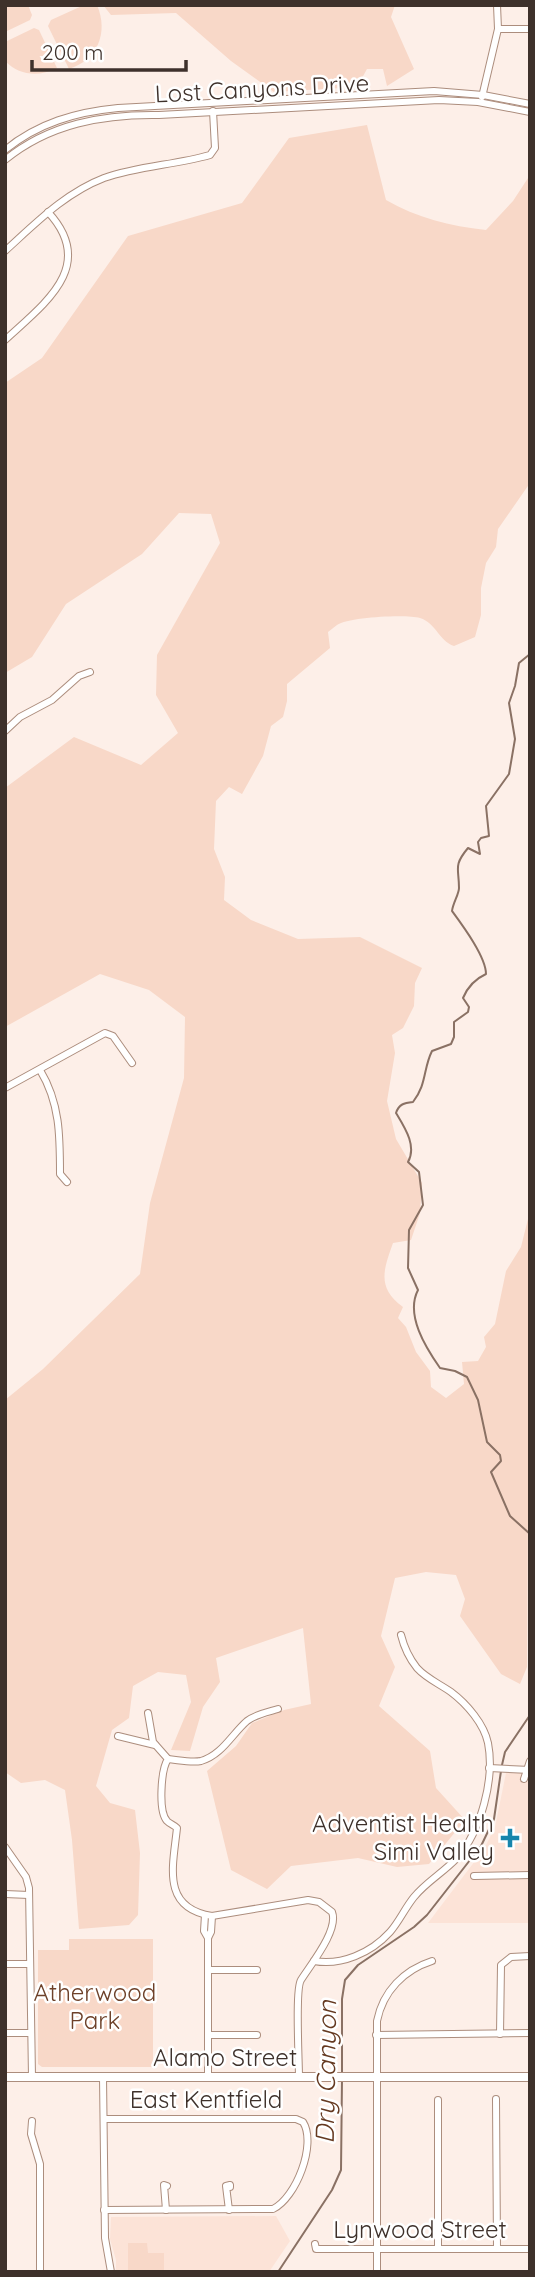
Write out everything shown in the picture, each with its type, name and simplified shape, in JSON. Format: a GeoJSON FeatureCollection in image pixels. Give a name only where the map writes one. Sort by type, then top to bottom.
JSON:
{"type":"FeatureCollection","features":[{"type":"Feature","properties":{"kind":"main road","name":"Alamo Street"},"geometry":{"type":"LineString","coordinates":[[5,2077],[530,2077]]}},
{"type":"Feature","properties":{"kind":"street"},"geometry":{"type":"LineString","coordinates":[[482,98],[498,29],[497,5]]}},
{"type":"Feature","properties":{"kind":"street"},"geometry":{"type":"LineString","coordinates":[[498,29],[530,29]]}},
{"type":"Feature","properties":{"kind":"street","name":"Lost Canyons Drive"},"geometry":{"type":"LineString","coordinates":[[5,150],[29,132],[68,116],[118,108],[435,91],[530,104]]}},
{"type":"Feature","properties":{"kind":"street","name":"Lost Canyons Drive"},"geometry":{"type":"LineString","coordinates":[[5,160],[36,139],[72,124],[100,117],[482,98],[530,112]]}},
{"type":"Feature","properties":{"kind":"street"},"geometry":{"type":"LineString","coordinates":[[5,251],[48,212],[75,192],[106,177],[210,155],[215,149],[213,104]]}},
{"type":"Feature","properties":{"kind":"street"},"geometry":{"type":"LineString","coordinates":[[5,340],[52,297],[64,277],[67,266],[66,242],[56,221],[48,212]]}},
{"type":"Feature","properties":{"kind":"street"},"geometry":{"type":"LineString","coordinates":[[5,731],[20,717],[52,700],[79,676],[90,672]]}},
{"type":"Feature","properties":{"kind":"street"},"geometry":{"type":"LineString","coordinates":[[5,1088],[101,1034],[109,1034],[132,1063]]}},
{"type":"Feature","properties":{"kind":"street"},"geometry":{"type":"LineString","coordinates":[[40,1069],[57,1109],[60,1174],[67,1182]]}},
{"type":"Feature","properties":{"kind":"street"},"geometry":{"type":"LineString","coordinates":[[314,1961],[346,1961],[383,1938],[418,1893],[458,1857],[481,1816],[490,1768],[487,1738],[480,1723],[453,1693],[431,1680],[417,1667],[407,1652],[401,1635]]}},
{"type":"Feature","properties":{"kind":"street"},"geometry":{"type":"LineString","coordinates":[[148,1713],[149,1729],[155,1745],[168,1759],[195,1762],[204,1760],[226,1745],[249,1719],[278,1709]]}},
{"type":"Feature","properties":{"kind":"street"},"geometry":{"type":"LineString","coordinates":[[118,1736],[155,1745]]}},
{"type":"Feature","properties":{"kind":"street"},"geometry":{"type":"LineString","coordinates":[[168,1759],[162,1771],[164,1814],[167,1821],[177,1828],[172,1876],[180,1902],[208,1916],[308,1900],[319,1902],[332,1912],[334,1921],[327,1939],[299,1982],[299,2077]]}},
{"type":"Feature","properties":{"kind":"street"},"geometry":{"type":"LineString","coordinates":[[524,1779],[530,1761]]}},
{"type":"Feature","properties":{"kind":"street"},"geometry":{"type":"LineString","coordinates":[[490,1768],[528,1770]]}},
{"type":"Feature","properties":{"kind":"street"},"geometry":{"type":"LineString","coordinates":[[5,1847],[26,1877],[29,1895],[32,2077]]}},
{"type":"Feature","properties":{"kind":"street"},"geometry":{"type":"LineString","coordinates":[[474,1876],[530,1875]]}},
{"type":"Feature","properties":{"kind":"street"},"geometry":{"type":"LineString","coordinates":[[5,1894],[29,1895]]}},
{"type":"Feature","properties":{"kind":"street"},"geometry":{"type":"LineString","coordinates":[[208,1916],[204,1931],[208,1938],[209,1970],[208,2077]]}},
{"type":"Feature","properties":{"kind":"street"},"geometry":{"type":"LineString","coordinates":[[500,2034],[502,1962],[508,1958],[530,1956]]}},
{"type":"Feature","properties":{"kind":"street"},"geometry":{"type":"LineString","coordinates":[[377,2272],[376,2035],[379,2010],[390,1990],[419,1965],[432,1961]]}},
{"type":"Feature","properties":{"kind":"street"},"geometry":{"type":"LineString","coordinates":[[5,1964],[30,1964]]}},
{"type":"Feature","properties":{"kind":"street"},"geometry":{"type":"LineString","coordinates":[[209,1970],[257,1970]]}},
{"type":"Feature","properties":{"kind":"street"},"geometry":{"type":"LineString","coordinates":[[5,2033],[31,2033]]}},
{"type":"Feature","properties":{"kind":"street"},"geometry":{"type":"LineString","coordinates":[[376,2035],[530,2033]]}},
{"type":"Feature","properties":{"kind":"street"},"geometry":{"type":"LineString","coordinates":[[209,2035],[257,2035]]}},
{"type":"Feature","properties":{"kind":"street"},"geometry":{"type":"LineString","coordinates":[[103,2077],[104,2238],[111,2272]]}},
{"type":"Feature","properties":{"kind":"street"},"geometry":{"type":"LineString","coordinates":[[496,2099],[497,2249]]}},
{"type":"Feature","properties":{"kind":"street"},"geometry":{"type":"LineString","coordinates":[[438,2100],[438,2249]]}},
{"type":"Feature","properties":{"kind":"street","name":"East Kentfield"},"geometry":{"type":"LineString","coordinates":[[104,2119],[296,2119],[306,2125],[307,2149],[303,2166],[298,2179],[277,2207],[269,2210],[229,2210]]}},
{"type":"Feature","properties":{"kind":"street"},"geometry":{"type":"LineString","coordinates":[[32,2121],[31,2134],[40,2164],[40,2272]]}},
{"type":"Feature","properties":{"kind":"street"},"geometry":{"type":"LineString","coordinates":[[166,2210],[164,2185],[167,2186]]}},
{"type":"Feature","properties":{"kind":"street"},"geometry":{"type":"LineString","coordinates":[[104,2210],[229,2210],[226,2186],[230,2187]]}},
{"type":"Feature","properties":{"kind":"street","name":"Lynwood Street"},"geometry":{"type":"LineString","coordinates":[[316,2245],[316,2249],[530,2249]]}},
{"type":"Feature","properties":{"kind":"shaded area","name":"Adventist Health Simi Valley"},"geometry":{"type":"Polygon","coordinates":[[[506,1773],[530,1773],[530,1923],[428,1923],[484,1849],[495,1827],[506,1773]]]}},
{"type":"Feature","properties":{"kind":"shaded area"},"geometry":{"type":"Polygon","coordinates":[[[276,2216],[290,2241],[269,2272],[116,2272],[116,2260],[110,2239],[111,2217],[276,2216]]]}},
{"type":"Feature","properties":{"kind":"green space"},"geometry":{"type":"Polygon","coordinates":[[[5,5],[28,5],[32,15],[30,20],[5,32],[5,5]]]}},
{"type":"Feature","properties":{"kind":"green space"},"geometry":{"type":"Polygon","coordinates":[[[84,5],[97,5],[102,26],[101,35],[87,59],[69,69],[48,26],[51,20],[84,5]]]}},
{"type":"Feature","properties":{"kind":"green space"},"geometry":{"type":"Polygon","coordinates":[[[103,5],[395,5],[391,17],[414,69],[387,86],[383,69],[367,69],[357,87],[274,92],[231,61],[176,13],[111,15],[103,5]]]}},
{"type":"Feature","properties":{"kind":"green space"},"geometry":{"type":"Polygon","coordinates":[[[34,28],[39,30],[57,68],[37,74],[17,70],[5,61],[5,42],[34,28]]]}},
{"type":"Feature","properties":{"kind":"green space"},"geometry":{"type":"Polygon","coordinates":[[[367,125],[386,200],[434,220],[486,230],[513,201],[530,175],[530,483],[498,529],[496,547],[486,563],[481,588],[481,615],[475,637],[454,646],[425,620],[403,616],[343,622],[328,632],[330,648],[287,684],[283,717],[271,726],[263,756],[242,794],[229,787],[216,801],[214,849],[225,877],[224,900],[251,920],[298,939],[360,937],[422,968],[415,983],[414,1006],[403,1028],[392,1035],[395,1053],[387,1101],[396,1139],[422,1183],[420,1213],[411,1240],[393,1243],[384,1277],[394,1300],[403,1307],[398,1318],[406,1327],[416,1352],[430,1371],[431,1387],[446,1398],[464,1384],[462,1362],[478,1361],[486,1347],[484,1337],[495,1324],[506,1271],[521,1247],[530,1211],[527,1667],[520,1684],[501,1674],[460,1616],[465,1599],[456,1575],[426,1572],[395,1578],[381,1636],[395,1667],[379,1706],[430,1751],[436,1788],[465,1820],[429,1864],[397,1867],[358,1858],[291,1866],[267,1889],[231,1870],[207,1771],[236,1746],[252,1723],[284,1710],[311,1704],[303,1628],[216,1658],[220,1682],[203,1707],[190,1751],[171,1750],[191,1702],[186,1675],[158,1672],[133,1686],[129,1718],[112,1730],[96,1786],[110,1803],[135,1810],[140,1853],[138,1915],[129,1925],[79,1929],[65,1790],[45,1780],[21,1783],[5,1772],[5,1400],[43,1369],[140,1274],[150,1203],[184,1078],[185,1017],[149,990],[100,974],[5,1027],[5,788],[74,737],[141,765],[178,733],[156,695],[157,655],[220,543],[211,514],[179,513],[142,554],[66,604],[32,657],[5,673],[5,383],[42,358],[128,236],[242,203],[289,138],[367,125]]]}},
{"type":"Feature","properties":{"kind":"green space","name":"Atherwood Park"},"geometry":{"type":"Polygon","coordinates":[[[69,1939],[153,1939],[153,2067],[42,2067],[38,2064],[38,1950],[69,1950],[69,1939]]]}},
{"type":"Feature","properties":{"kind":"green space"},"geometry":{"type":"Polygon","coordinates":[[[128,2243],[147,2243],[148,2253],[164,2253],[164,2272],[128,2272],[128,2243]]]}},
{"type":"Feature","properties":{"kind":"waterway","name":"Dry Canyon"},"geometry":{"type":"LineString","coordinates":[[530,654],[519,663],[509,703],[515,739],[509,774],[486,806],[489,836],[478,842],[480,854],[468,848],[458,867],[459,890],[452,911],[478,951],[486,974],[472,983],[465,994],[463,998],[469,1007],[468,1012],[454,1022],[451,1044],[432,1051],[423,1083],[413,1102],[400,1106],[396,1113],[411,1143],[408,1162],[419,1172],[423,1205],[409,1230],[408,1268],[418,1290],[414,1310],[419,1331],[440,1368],[467,1377],[478,1400],[487,1442],[500,1455],[501,1461],[491,1472],[510,1516],[530,1534]]}},
{"type":"Feature","properties":{"kind":"waterway","name":"Dry Canyon"},"geometry":{"type":"LineString","coordinates":[[502,1765],[505,1752],[530,1715]]}},
{"type":"Feature","properties":{"kind":"waterway","name":"Dry Canyon"},"geometry":{"type":"LineString","coordinates":[[342,2073],[342,1999],[345,1980],[358,1965],[427,1915],[481,1846],[494,1819],[501,1771]]}},
{"type":"Feature","properties":{"kind":"waterway","name":"Dry Canyon"},"geometry":{"type":"LineString","coordinates":[[278,2272],[332,2190],[341,2170],[342,2079]]}},
{"type":"Feature","properties":{"kind":"place","name":"Adventist Health Simi Valley"},"geometry":{"type":"Point","coordinates":[510,1838]}}]}
